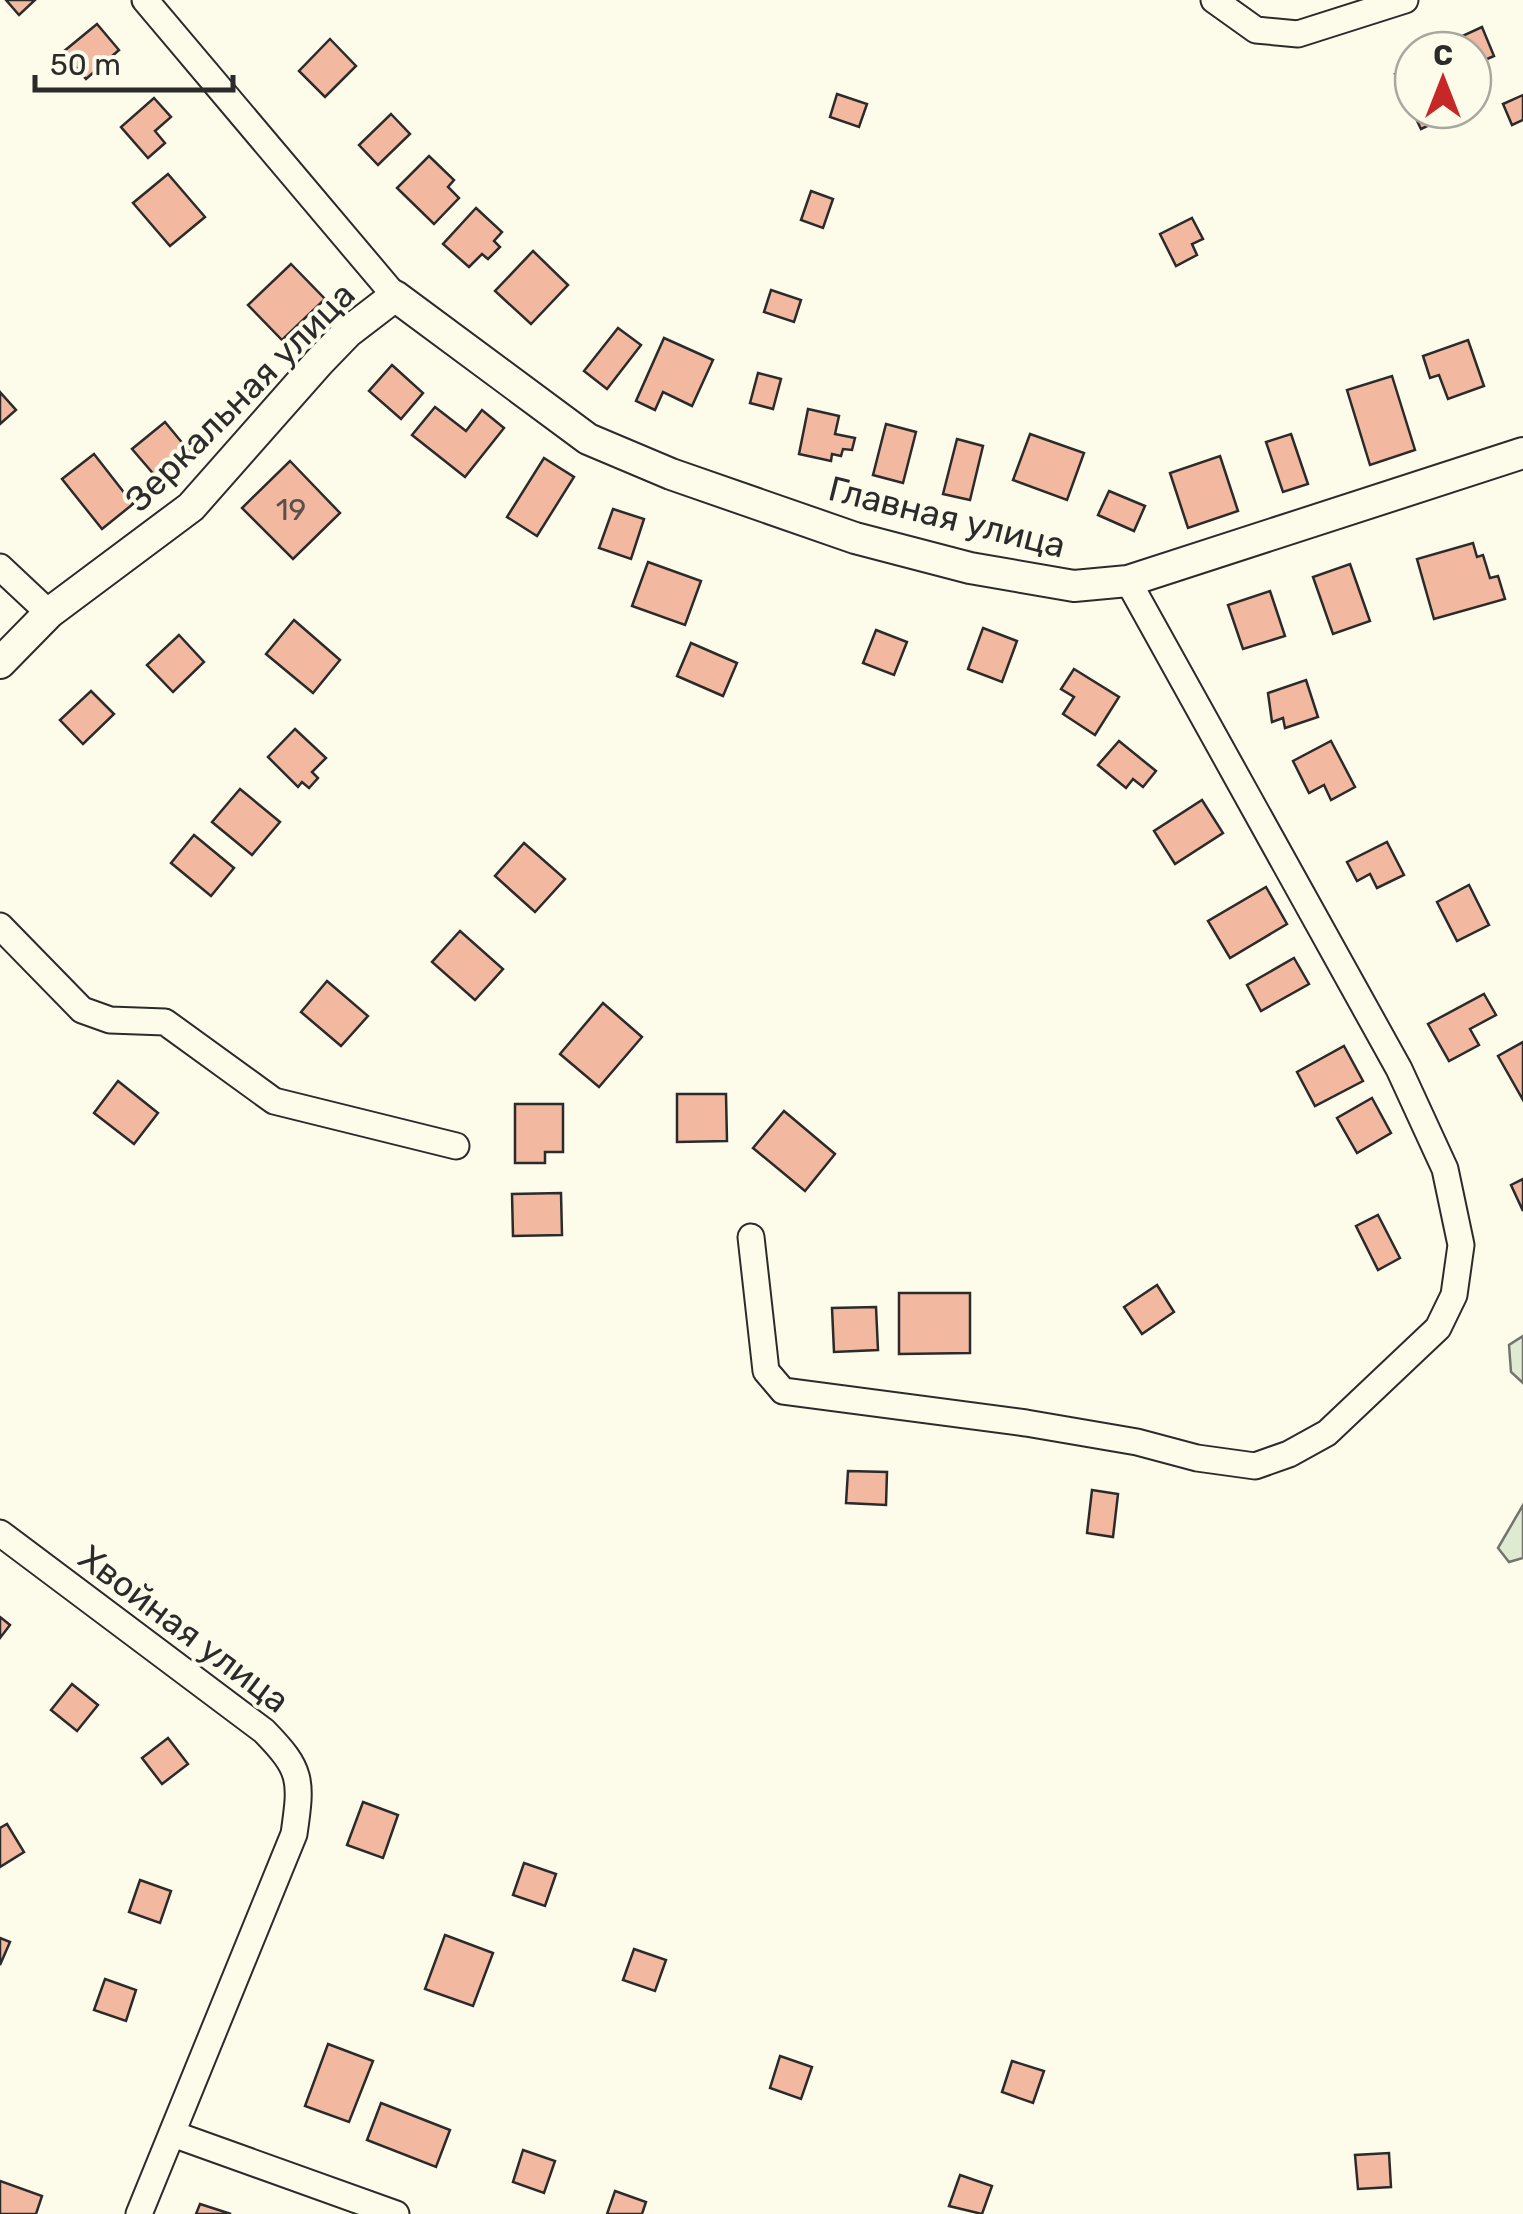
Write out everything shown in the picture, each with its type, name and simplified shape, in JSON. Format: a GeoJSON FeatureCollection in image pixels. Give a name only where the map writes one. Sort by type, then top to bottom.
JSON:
{"type":"FeatureCollection","features":[{"type":"Feature","properties":{"kind":"street"},"geometry":{"type":"LineString","coordinates":[[145,0],[395,296]]}},
{"type":"Feature","properties":{"kind":"street"},"geometry":{"type":"LineString","coordinates":[[1214,0],[1256,30],[1298,34],[1405,0]]}},
{"type":"Feature","properties":{"kind":"street","name":"Главная улица"},"geometry":{"type":"LineString","coordinates":[[395,296],[588,440],[671,474],[855,538],[970,568],[1074,586],[1128,580],[1523,454]]}},
{"type":"Feature","properties":{"kind":"street","name":"Зеркальная улица"},"geometry":{"type":"LineString","coordinates":[[0,663],[49,613],[191,507],[318,362],[348,332],[395,296]]}},
{"type":"Feature","properties":{"kind":"street"},"geometry":{"type":"LineString","coordinates":[[0,567],[49,613]]}},
{"type":"Feature","properties":{"kind":"street"},"geometry":{"type":"LineString","coordinates":[[751,1238],[766,1371],[783,1391],[1044,1426],[1255,1466],[1289,1454],[1327,1433],[1438,1328],[1454,1295],[1461,1245],[1445,1169],[1399,1070],[1128,580]]}},
{"type":"Feature","properties":{"kind":"street"},"geometry":{"type":"LineString","coordinates":[[0,926],[82,1010],[110,1020],[165,1022],[274,1101],[456,1146]]}},
{"type":"Feature","properties":{"kind":"street","name":"Хвойная улица"},"geometry":{"type":"LineString","coordinates":[[0,1534],[264,1731],[293,1761],[300,1794],[294,1834],[230,1982],[173,2134]]}},
{"type":"Feature","properties":{"kind":"street"},"geometry":{"type":"LineString","coordinates":[[139,2214],[173,2134],[396,2214]]}},
{"type":"Feature","properties":{"kind":"green space"},"geometry":{"type":"Polygon","coordinates":[[[1523,1336],[1523,1383],[1511,1372],[1509,1345],[1523,1336]]]}},
{"type":"Feature","properties":{"kind":"green space"},"geometry":{"type":"Polygon","coordinates":[[[1523,1505],[1523,1558],[1509,1562],[1498,1548],[1523,1505]]]}},
{"type":"Feature","properties":{"kind":"building"},"geometry":{"type":"Polygon","coordinates":[[[6,0],[35,0],[19,15],[6,0]]]}},
{"type":"Feature","properties":{"kind":"building"},"geometry":{"type":"Polygon","coordinates":[[[97,24],[119,50],[86,79],[63,52],[97,24]]]}},
{"type":"Feature","properties":{"kind":"building"},"geometry":{"type":"Polygon","coordinates":[[[330,39],[356,66],[325,97],[299,71],[330,39]]]}},
{"type":"Feature","properties":{"kind":"building"},"geometry":{"type":"Polygon","coordinates":[[[837,94],[867,104],[859,127],[830,117],[837,94]]]}},
{"type":"Feature","properties":{"kind":"building"},"geometry":{"type":"Polygon","coordinates":[[[1523,95],[1523,120],[1512,125],[1503,104],[1523,95]]]}},
{"type":"Feature","properties":{"kind":"building"},"geometry":{"type":"Polygon","coordinates":[[[154,98],[171,117],[155,131],[165,143],[148,158],[121,127],[154,98]]]}},
{"type":"Feature","properties":{"kind":"building"},"geometry":{"type":"Polygon","coordinates":[[[391,114],[410,134],[378,165],[359,145],[391,114]]]}},
{"type":"Feature","properties":{"kind":"building"},"geometry":{"type":"Polygon","coordinates":[[[429,156],[454,180],[448,187],[459,198],[434,224],[397,188],[429,156]]]}},
{"type":"Feature","properties":{"kind":"building"},"geometry":{"type":"Polygon","coordinates":[[[168,174],[205,217],[170,246],[133,203],[168,174]]]}},
{"type":"Feature","properties":{"kind":"building"},"geometry":{"type":"Polygon","coordinates":[[[811,191],[833,199],[823,228],[801,220],[811,191]]]}},
{"type":"Feature","properties":{"kind":"building"},"geometry":{"type":"Polygon","coordinates":[[[476,208],[502,232],[494,241],[500,247],[488,259],[482,254],[469,267],[443,244],[476,208]]]}},
{"type":"Feature","properties":{"kind":"building"},"geometry":{"type":"Polygon","coordinates":[[[1192,218],[1203,239],[1192,244],[1197,255],[1176,266],[1160,234],[1192,218]]]}},
{"type":"Feature","properties":{"kind":"building"},"geometry":{"type":"Polygon","coordinates":[[[533,251],[568,285],[531,324],[495,291],[533,251]]]}},
{"type":"Feature","properties":{"kind":"building"},"geometry":{"type":"Polygon","coordinates":[[[291,264],[325,299],[282,340],[248,305],[291,264]]]}},
{"type":"Feature","properties":{"kind":"building"},"geometry":{"type":"Polygon","coordinates":[[[771,290],[801,300],[794,322],[764,312],[771,290]]]}},
{"type":"Feature","properties":{"kind":"building"},"geometry":{"type":"Polygon","coordinates":[[[618,328],[641,345],[607,389],[584,371],[618,328]]]}},
{"type":"Feature","properties":{"kind":"building"},"geometry":{"type":"Polygon","coordinates":[[[664,338],[713,360],[692,406],[663,392],[655,410],[636,401],[664,338]]]}},
{"type":"Feature","properties":{"kind":"building"},"geometry":{"type":"Polygon","coordinates":[[[1468,340],[1484,386],[1448,399],[1439,375],[1430,378],[1423,356],[1468,340]]]}},
{"type":"Feature","properties":{"kind":"building"},"geometry":{"type":"Polygon","coordinates":[[[392,365],[423,393],[401,419],[369,391],[392,365]]]}},
{"type":"Feature","properties":{"kind":"building"},"geometry":{"type":"Polygon","coordinates":[[[758,373],[781,379],[773,409],[750,403],[758,373]]]}},
{"type":"Feature","properties":{"kind":"building"},"geometry":{"type":"Polygon","coordinates":[[[1392,376],[1415,450],[1370,465],[1347,390],[1392,376]]]}},
{"type":"Feature","properties":{"kind":"building"},"geometry":{"type":"Polygon","coordinates":[[[0,392],[16,410],[0,424],[0,392]]]}},
{"type":"Feature","properties":{"kind":"building"},"geometry":{"type":"Polygon","coordinates":[[[435,407],[466,431],[482,410],[504,428],[465,477],[412,435],[435,407]]]}},
{"type":"Feature","properties":{"kind":"building"},"geometry":{"type":"Polygon","coordinates":[[[808,409],[839,416],[835,434],[855,438],[852,450],[843,449],[841,456],[832,454],[831,461],[799,454],[808,409]]]}},
{"type":"Feature","properties":{"kind":"building"},"geometry":{"type":"Polygon","coordinates":[[[165,422],[189,451],[157,478],[132,449],[165,422]]]}},
{"type":"Feature","properties":{"kind":"building"},"geometry":{"type":"Polygon","coordinates":[[[886,424],[916,432],[903,483],[873,475],[886,424]]]}},
{"type":"Feature","properties":{"kind":"building"},"geometry":{"type":"Polygon","coordinates":[[[1030,434],[1084,453],[1067,500],[1013,480],[1030,434]]]}},
{"type":"Feature","properties":{"kind":"building"},"geometry":{"type":"Polygon","coordinates":[[[1291,434],[1308,484],[1283,492],[1266,442],[1291,434]]]}},
{"type":"Feature","properties":{"kind":"building"},"geometry":{"type":"Polygon","coordinates":[[[957,439],[983,446],[970,500],[943,494],[957,439]]]}},
{"type":"Feature","properties":{"kind":"building"},"geometry":{"type":"Polygon","coordinates":[[[94,454],[133,504],[102,529],[62,479],[94,454]]]}},
{"type":"Feature","properties":{"kind":"building"},"geometry":{"type":"Polygon","coordinates":[[[1220,456],[1238,511],[1188,528],[1170,473],[1220,456]]]}},
{"type":"Feature","properties":{"kind":"building"},"geometry":{"type":"Polygon","coordinates":[[[544,458],[574,477],[537,536],[507,517],[544,458]]]}},
{"type":"Feature","properties":{"kind":"building"},"geometry":{"type":"Polygon","coordinates":[[[290,461],[340,513],[293,559],[242,508],[290,461]]]}},
{"type":"Feature","properties":{"kind":"building"},"geometry":{"type":"Polygon","coordinates":[[[1109,491],[1145,506],[1134,531],[1098,515],[1109,491]]]}},
{"type":"Feature","properties":{"kind":"building"},"geometry":{"type":"Polygon","coordinates":[[[613,509],[644,519],[631,559],[599,548],[613,509]]]}},
{"type":"Feature","properties":{"kind":"building"},"geometry":{"type":"Polygon","coordinates":[[[1473,543],[1477,557],[1483,555],[1490,578],[1498,576],[1505,599],[1434,619],[1417,559],[1473,543]]]}},
{"type":"Feature","properties":{"kind":"building"},"geometry":{"type":"Polygon","coordinates":[[[648,562],[701,581],[685,625],[632,606],[648,562]]]}},
{"type":"Feature","properties":{"kind":"building"},"geometry":{"type":"Polygon","coordinates":[[[1350,564],[1370,621],[1333,634],[1313,577],[1350,564]]]}},
{"type":"Feature","properties":{"kind":"building"},"geometry":{"type":"Polygon","coordinates":[[[1270,591],[1285,636],[1243,649],[1228,605],[1270,591]]]}},
{"type":"Feature","properties":{"kind":"building"},"geometry":{"type":"Polygon","coordinates":[[[294,620],[340,660],[313,693],[266,654],[294,620]]]}},
{"type":"Feature","properties":{"kind":"building"},"geometry":{"type":"Polygon","coordinates":[[[983,628],[1017,641],[1002,682],[968,669],[983,628]]]}},
{"type":"Feature","properties":{"kind":"building"},"geometry":{"type":"Polygon","coordinates":[[[876,630],[907,642],[894,675],[863,663],[876,630]]]}},
{"type":"Feature","properties":{"kind":"building"},"geometry":{"type":"Polygon","coordinates":[[[179,635],[204,662],[173,692],[147,665],[179,635]]]}},
{"type":"Feature","properties":{"kind":"building"},"geometry":{"type":"Polygon","coordinates":[[[691,643],[737,663],[723,696],[677,676],[691,643]]]}},
{"type":"Feature","properties":{"kind":"building"},"geometry":{"type":"Polygon","coordinates":[[[1074,669],[1119,697],[1095,735],[1063,714],[1074,697],[1061,689],[1074,669]]]}},
{"type":"Feature","properties":{"kind":"building"},"geometry":{"type":"Polygon","coordinates":[[[1306,680],[1318,717],[1285,728],[1283,718],[1272,722],[1268,693],[1306,680]]]}},
{"type":"Feature","properties":{"kind":"building"},"geometry":{"type":"Polygon","coordinates":[[[91,691],[114,714],[83,744],[60,720],[91,691]]]}},
{"type":"Feature","properties":{"kind":"building"},"geometry":{"type":"Polygon","coordinates":[[[295,729],[326,758],[312,772],[318,778],[309,788],[302,782],[298,787],[268,757],[295,729]]]}},
{"type":"Feature","properties":{"kind":"building"},"geometry":{"type":"Polygon","coordinates":[[[1119,741],[1156,771],[1143,787],[1133,779],[1126,788],[1098,765],[1119,741]]]}},
{"type":"Feature","properties":{"kind":"building"},"geometry":{"type":"Polygon","coordinates":[[[1331,741],[1355,787],[1331,800],[1324,785],[1309,793],[1293,761],[1331,741]]]}},
{"type":"Feature","properties":{"kind":"building"},"geometry":{"type":"Polygon","coordinates":[[[240,789],[280,822],[252,855],[212,822],[240,789]]]}},
{"type":"Feature","properties":{"kind":"building"},"geometry":{"type":"Polygon","coordinates":[[[1202,800],[1223,833],[1175,864],[1154,831],[1202,800]]]}},
{"type":"Feature","properties":{"kind":"building"},"geometry":{"type":"Polygon","coordinates":[[[194,835],[234,868],[211,896],[171,863],[194,835]]]}},
{"type":"Feature","properties":{"kind":"building"},"geometry":{"type":"Polygon","coordinates":[[[1387,842],[1404,875],[1377,888],[1370,874],[1357,881],[1347,862],[1387,842]]]}},
{"type":"Feature","properties":{"kind":"building"},"geometry":{"type":"Polygon","coordinates":[[[524,843],[565,879],[535,912],[495,876],[524,843]]]}},
{"type":"Feature","properties":{"kind":"building"},"geometry":{"type":"Polygon","coordinates":[[[1469,885],[1489,925],[1457,941],[1437,902],[1469,885]]]}},
{"type":"Feature","properties":{"kind":"building"},"geometry":{"type":"Polygon","coordinates":[[[1266,887],[1287,924],[1230,958],[1208,921],[1266,887]]]}},
{"type":"Feature","properties":{"kind":"building"},"geometry":{"type":"Polygon","coordinates":[[[460,931],[503,969],[475,1000],[432,962],[460,931]]]}},
{"type":"Feature","properties":{"kind":"building"},"geometry":{"type":"Polygon","coordinates":[[[1294,958],[1309,984],[1261,1011],[1247,985],[1294,958]]]}},
{"type":"Feature","properties":{"kind":"building"},"geometry":{"type":"Polygon","coordinates":[[[327,981],[368,1016],[341,1046],[301,1012],[327,981]]]}},
{"type":"Feature","properties":{"kind":"building"},"geometry":{"type":"Polygon","coordinates":[[[1484,994],[1496,1015],[1470,1029],[1479,1045],[1449,1061],[1428,1024],[1484,994]]]}},
{"type":"Feature","properties":{"kind":"building"},"geometry":{"type":"Polygon","coordinates":[[[603,1003],[642,1037],[599,1087],[560,1054],[603,1003]]]}},
{"type":"Feature","properties":{"kind":"building"},"geometry":{"type":"Polygon","coordinates":[[[1523,1042],[1523,1100],[1498,1056],[1523,1042]]]}},
{"type":"Feature","properties":{"kind":"building"},"geometry":{"type":"Polygon","coordinates":[[[1344,1046],[1363,1081],[1315,1106],[1297,1072],[1344,1046]]]}},
{"type":"Feature","properties":{"kind":"building"},"geometry":{"type":"Polygon","coordinates":[[[118,1081],[158,1113],[134,1144],[94,1113],[118,1081]]]}},
{"type":"Feature","properties":{"kind":"building"},"geometry":{"type":"Polygon","coordinates":[[[677,1094],[726,1094],[727,1141],[677,1142],[677,1094]]]}},
{"type":"Feature","properties":{"kind":"building"},"geometry":{"type":"Polygon","coordinates":[[[1372,1098],[1391,1133],[1357,1153],[1337,1118],[1372,1098]]]}},
{"type":"Feature","properties":{"kind":"building"},"geometry":{"type":"Polygon","coordinates":[[[515,1104],[563,1104],[563,1152],[545,1152],[545,1163],[515,1163],[515,1104]]]}},
{"type":"Feature","properties":{"kind":"building"},"geometry":{"type":"Polygon","coordinates":[[[784,1111],[835,1154],[805,1191],[753,1148],[784,1111]]]}},
{"type":"Feature","properties":{"kind":"building"},"geometry":{"type":"Polygon","coordinates":[[[1523,1179],[1523,1211],[1511,1185],[1523,1179]]]}},
{"type":"Feature","properties":{"kind":"building"},"geometry":{"type":"Polygon","coordinates":[[[561,1193],[562,1235],[513,1236],[512,1194],[561,1193]]]}},
{"type":"Feature","properties":{"kind":"building"},"geometry":{"type":"Polygon","coordinates":[[[1378,1215],[1400,1258],[1378,1270],[1356,1226],[1378,1215]]]}},
{"type":"Feature","properties":{"kind":"building"},"geometry":{"type":"Polygon","coordinates":[[[1157,1285],[1174,1312],[1142,1334],[1124,1307],[1157,1285]]]}},
{"type":"Feature","properties":{"kind":"building"},"geometry":{"type":"Polygon","coordinates":[[[899,1293],[970,1293],[970,1353],[899,1354],[899,1293]]]}},
{"type":"Feature","properties":{"kind":"building"},"geometry":{"type":"Polygon","coordinates":[[[876,1307],[878,1350],[834,1352],[832,1308],[876,1307]]]}},
{"type":"Feature","properties":{"kind":"building"},"geometry":{"type":"Polygon","coordinates":[[[848,1471],[887,1472],[886,1505],[846,1503],[848,1471]]]}},
{"type":"Feature","properties":{"kind":"building"},"geometry":{"type":"Polygon","coordinates":[[[1092,1490],[1118,1494],[1113,1537],[1087,1533],[1092,1490]]]}},
{"type":"Feature","properties":{"kind":"building"},"geometry":{"type":"Polygon","coordinates":[[[0,1617],[10,1625],[0,1638],[0,1617]]]}},
{"type":"Feature","properties":{"kind":"building"},"geometry":{"type":"Polygon","coordinates":[[[72,1684],[98,1705],[77,1731],[51,1710],[72,1684]]]}},
{"type":"Feature","properties":{"kind":"building"},"geometry":{"type":"Polygon","coordinates":[[[168,1738],[188,1764],[162,1784],[142,1758],[168,1738]]]}},
{"type":"Feature","properties":{"kind":"building"},"geometry":{"type":"Polygon","coordinates":[[[363,1802],[398,1815],[383,1858],[347,1845],[363,1802]]]}},
{"type":"Feature","properties":{"kind":"building"},"geometry":{"type":"Polygon","coordinates":[[[7,1824],[24,1852],[0,1867],[0,1828],[7,1824]]]}},
{"type":"Feature","properties":{"kind":"building"},"geometry":{"type":"Polygon","coordinates":[[[524,1863],[556,1874],[545,1906],[513,1895],[524,1863]]]}},
{"type":"Feature","properties":{"kind":"building"},"geometry":{"type":"Polygon","coordinates":[[[140,1880],[171,1891],[160,1923],[129,1912],[140,1880]]]}},
{"type":"Feature","properties":{"kind":"building"},"geometry":{"type":"Polygon","coordinates":[[[445,1935],[493,1953],[473,2006],[425,1989],[445,1935]]]}},
{"type":"Feature","properties":{"kind":"building"},"geometry":{"type":"Polygon","coordinates":[[[0,1938],[10,1942],[0,1965],[0,1938]]]}},
{"type":"Feature","properties":{"kind":"building"},"geometry":{"type":"Polygon","coordinates":[[[634,1949],[666,1960],[655,1991],[623,1980],[634,1949]]]}},
{"type":"Feature","properties":{"kind":"building"},"geometry":{"type":"Polygon","coordinates":[[[105,1979],[136,1990],[126,2021],[94,2010],[105,1979]]]}},
{"type":"Feature","properties":{"kind":"building"},"geometry":{"type":"Polygon","coordinates":[[[328,2044],[373,2061],[349,2122],[305,2106],[328,2044]]]}},
{"type":"Feature","properties":{"kind":"building"},"geometry":{"type":"Polygon","coordinates":[[[780,2056],[812,2067],[801,2099],[770,2088],[780,2056]]]}},
{"type":"Feature","properties":{"kind":"building"},"geometry":{"type":"Polygon","coordinates":[[[1012,2061],[1044,2071],[1033,2103],[1002,2092],[1012,2061]]]}},
{"type":"Feature","properties":{"kind":"building"},"geometry":{"type":"Polygon","coordinates":[[[381,2103],[450,2130],[436,2167],[367,2140],[381,2103]]]}},
{"type":"Feature","properties":{"kind":"building"},"geometry":{"type":"Polygon","coordinates":[[[523,2150],[555,2161],[544,2193],[513,2182],[523,2150]]]}},
{"type":"Feature","properties":{"kind":"building"},"geometry":{"type":"Polygon","coordinates":[[[1389,2153],[1391,2187],[1358,2189],[1355,2155],[1389,2153]]]}},
{"type":"Feature","properties":{"kind":"building"},"geometry":{"type":"Polygon","coordinates":[[[960,2175],[992,2186],[982,2214],[949,2206],[960,2175]]]}},
{"type":"Feature","properties":{"kind":"building"},"geometry":{"type":"Polygon","coordinates":[[[0,2181],[42,2196],[36,2214],[0,2214],[0,2181]]]}},
{"type":"Feature","properties":{"kind":"building"},"geometry":{"type":"Polygon","coordinates":[[[615,2191],[646,2202],[642,2214],[607,2214],[615,2191]]]}},
{"type":"Feature","properties":{"kind":"building"},"geometry":{"type":"Polygon","coordinates":[[[200,2204],[231,2214],[196,2214],[200,2204]]]}}]}
